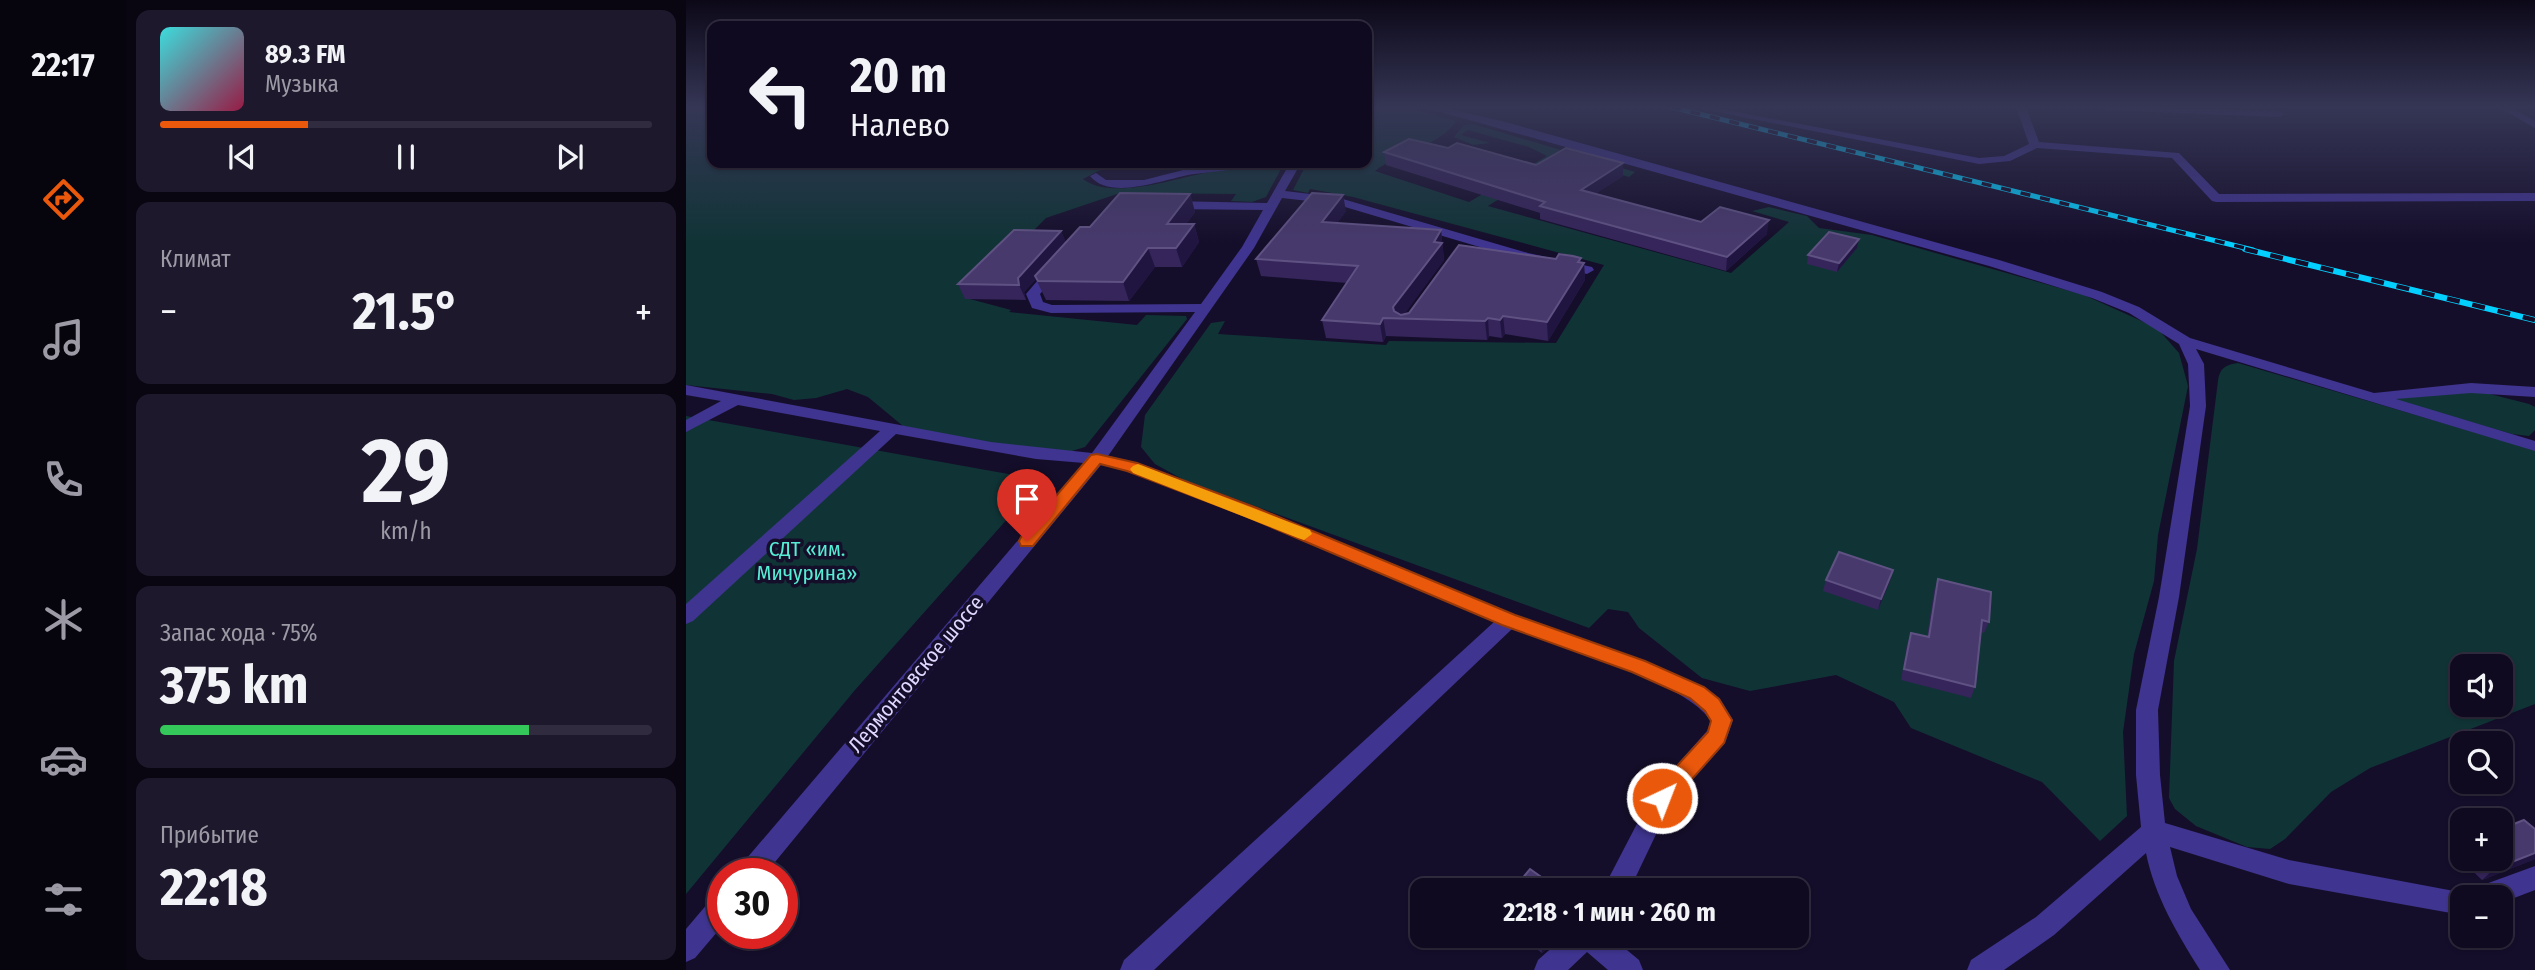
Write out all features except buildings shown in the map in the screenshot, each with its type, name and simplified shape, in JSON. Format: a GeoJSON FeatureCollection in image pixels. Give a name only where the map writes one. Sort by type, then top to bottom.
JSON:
{"type":"FeatureCollection","features":[{"type":"Feature","properties":{"kind":"street"},"geometry":{"type":"LineString","coordinates":[[1601,152],[2033,275],[2134,310],[2185,341],[2535,446]]}},
{"type":"Feature","properties":{"kind":"street"},"geometry":{"type":"LineString","coordinates":[[1933,152],[1979,161],[2006,159],[2020,152]]}},
{"type":"Feature","properties":{"kind":"street"},"geometry":{"type":"LineString","coordinates":[[2137,152],[2175,155],[2216,198],[2535,197]]}},
{"type":"Feature","properties":{"kind":"street"},"geometry":{"type":"LineString","coordinates":[[1096,176],[1103,183],[1144,183],[1191,171],[1218,168]]}},
{"type":"Feature","properties":{"kind":"street","name":"Лермонтовское шоссе"},"geometry":{"type":"LineString","coordinates":[[763,858],[1097,459],[1248,248],[1292,168]]}},
{"type":"Feature","properties":{"kind":"street"},"geometry":{"type":"LineString","coordinates":[[1152,205],[1336,201],[1465,245],[1587,270]]}},
{"type":"Feature","properties":{"kind":"street"},"geometry":{"type":"LineString","coordinates":[[1069,254],[1032,294],[1037,305],[1051,309],[1206,308]]}},
{"type":"Feature","properties":{"kind":"street"},"geometry":{"type":"LineString","coordinates":[[2185,341],[2196,364],[2198,406],[2169,597],[2147,710],[2148,775],[2154,831],[2164,877],[2182,918],[2216,970]]}},
{"type":"Feature","properties":{"kind":"street"},"geometry":{"type":"LineString","coordinates":[[2372,397],[2471,388],[2535,392]]}},
{"type":"Feature","properties":{"kind":"street"},"geometry":{"type":"LineString","coordinates":[[686,390],[1036,454],[1097,459],[1132,467],[1251,512],[1509,620],[1639,667],[1697,692],[1712,705],[1722,720],[1717,736],[1662,798],[1623,878]]}},
{"type":"Feature","properties":{"kind":"street"},"geometry":{"type":"LineString","coordinates":[[686,427],[735,400]]}},
{"type":"Feature","properties":{"kind":"street"},"geometry":{"type":"LineString","coordinates":[[686,616],[893,428]]}},
{"type":"Feature","properties":{"kind":"street"},"geometry":{"type":"LineString","coordinates":[[1134,970],[1509,620]]}},
{"type":"Feature","properties":{"kind":"street"},"geometry":{"type":"LineString","coordinates":[[2154,831],[2289,872],[2450,900]]}},
{"type":"Feature","properties":{"kind":"street"},"geometry":{"type":"LineString","coordinates":[[1981,970],[2045,926],[2154,831]]}},
{"type":"Feature","properties":{"kind":"street"},"geometry":{"type":"LineString","coordinates":[[2513,886],[2535,878]]}},
{"type":"Feature","properties":{"kind":"street"},"geometry":{"type":"LineString","coordinates":[[686,949],[707,924]]}},
{"type":"Feature","properties":{"kind":"street"},"geometry":{"type":"LineString","coordinates":[[1548,970],[1573,948]]}},
{"type":"Feature","properties":{"kind":"street"},"geometry":{"type":"LineString","coordinates":[[1602,948],[1629,970]]}},
{"type":"Feature","properties":{"kind":"green space"},"geometry":{"type":"Polygon","coordinates":[[[686,152],[707,152],[707,168],[1111,168],[1083,179],[1110,188],[1145,186],[1235,168],[1281,168],[1266,197],[1252,202],[1231,201],[1236,194],[1120,193],[1046,218],[966,298],[1011,310],[1009,312],[1137,325],[1146,315],[1186,316],[1187,319],[1085,447],[1062,454],[1016,449],[903,426],[868,397],[847,389],[816,398],[794,400],[772,394],[686,385],[686,152]]]}},
{"type":"Feature","properties":{"kind":"green space"},"geometry":{"type":"Polygon","coordinates":[[[1372,152],[1409,152],[1375,171],[1469,202],[1547,156],[1540,152],[1568,152],[1635,172],[1629,177],[1564,158],[1488,206],[1731,273],[1789,222],[1752,211],[1769,207],[1807,216],[1819,228],[1872,235],[2084,295],[2157,328],[2179,353],[2188,386],[2158,535],[2154,581],[2134,654],[2123,732],[2127,816],[2100,841],[2042,782],[1911,728],[1894,702],[1836,675],[1750,691],[1702,678],[1639,628],[1628,612],[1608,609],[1589,628],[1184,480],[1155,464],[1141,447],[1145,415],[1211,323],[1225,321],[1218,334],[1386,345],[1389,341],[1556,343],[1604,265],[1353,197],[1310,189],[1308,193],[1293,190],[1304,168],[1372,168],[1372,152]]]}},
{"type":"Feature","properties":{"kind":"green space"},"geometry":{"type":"Polygon","coordinates":[[[2238,363],[2535,450],[2535,704],[2513,713],[2513,654],[2450,654],[2450,717],[2501,717],[2465,731],[2450,731],[2450,737],[2370,768],[2331,792],[2285,839],[2270,849],[2247,847],[2196,826],[2175,809],[2169,798],[2174,661],[2197,549],[2218,381],[2226,366],[2238,363]]]}},
{"type":"Feature","properties":{"kind":"green space"},"geometry":{"type":"Polygon","coordinates":[[[2451,393],[2486,393],[2529,404],[2535,407],[2535,430],[2529,436],[2512,434],[2392,399],[2451,393]]]}},
{"type":"Feature","properties":{"kind":"green space","name":"СДТ «им. Мичурина»"},"geometry":{"type":"Polygon","coordinates":[[[686,416],[1042,480],[855,690],[716,858],[707,858],[707,869],[686,894],[686,416]]]}},
{"type":"Feature","properties":{"kind":"railway"},"geometry":{"type":"LineString","coordinates":[[1855,152],[2253,250]]}},
{"type":"Feature","properties":{"kind":"railway"},"geometry":{"type":"LineString","coordinates":[[2245,249],[2535,320]]}},
{"type":"Feature","properties":{"kind":"slow traffic"},"geometry":{"type":"LineString","coordinates":[[1138,469],[1304,534]]}},
{"type":"Feature","properties":{"kind":"route"},"geometry":{"type":"LineString","coordinates":[[1027,541],[1097,459],[1132,467],[1251,512],[1509,620],[1639,667],[1697,692],[1712,705],[1722,720],[1717,736],[1662,798]]}}]}
